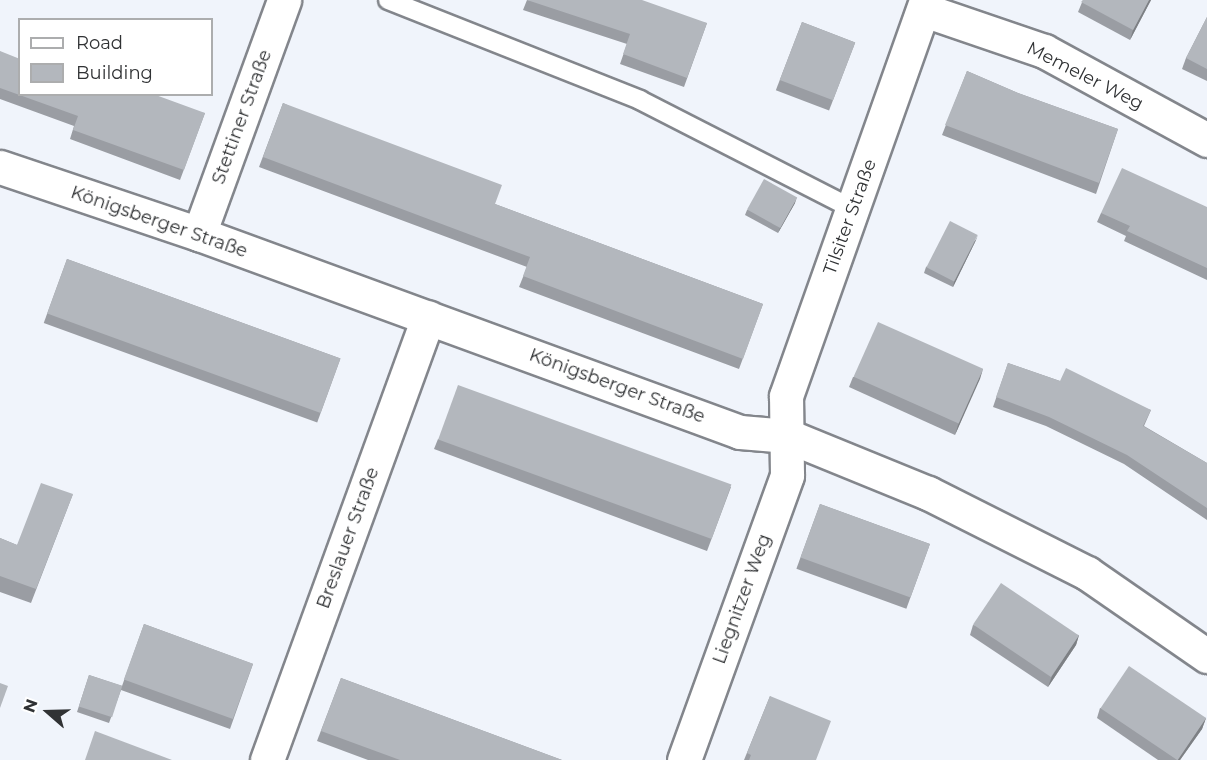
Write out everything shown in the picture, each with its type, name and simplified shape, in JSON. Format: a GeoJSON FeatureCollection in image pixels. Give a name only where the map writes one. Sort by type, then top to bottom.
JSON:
{"type":"FeatureCollection","features":[{"type":"Feature","properties":{"kind":"street","name":"Stettiner Straße"},"geometry":{"type":"LineString","coordinates":[[199,234],[285,0]]}},
{"type":"Feature","properties":{"kind":"street","name":"Tilsiter Straße"},"geometry":{"type":"LineString","coordinates":[[788,436],[786,396],[925,5]]}},
{"type":"Feature","properties":{"kind":"street","name":"Memeler Weg"},"geometry":{"type":"LineString","coordinates":[[925,5],[1044,51],[1207,140]]}},
{"type":"Feature","properties":{"kind":"street","name":"Königsberger Straße"},"geometry":{"type":"LineString","coordinates":[[0,167],[199,234],[741,432],[788,436],[928,493],[1087,573],[1207,656]]}},
{"type":"Feature","properties":{"kind":"street","name":"Breslauer Straße"},"geometry":{"type":"LineString","coordinates":[[267,760],[428,317]]}},
{"type":"Feature","properties":{"kind":"street","name":"Liegnitzer Weg"},"geometry":{"type":"LineString","coordinates":[[684,760],[787,475],[788,436]]}},
{"type":"Feature","properties":{"kind":"lane"},"geometry":{"type":"LineString","coordinates":[[388,0],[640,100],[853,209]]}},
{"type":"Feature","properties":{"kind":"building"},"geometry":{"type":"Polygon","coordinates":[[[527,0],[642,0],[707,23],[687,78],[623,54],[630,34],[527,0]]]}},
{"type":"Feature","properties":{"kind":"building"},"geometry":{"type":"Polygon","coordinates":[[[1083,0],[1149,0],[1133,30],[1081,2],[1083,0]]]}},
{"type":"Feature","properties":{"kind":"building"},"geometry":{"type":"Polygon","coordinates":[[[1207,17],[1207,69],[1186,58],[1207,17]]]}},
{"type":"Feature","properties":{"kind":"building"},"geometry":{"type":"Polygon","coordinates":[[[802,22],[855,42],[833,100],[780,80],[802,22]]]}},
{"type":"Feature","properties":{"kind":"building"},"geometry":{"type":"Polygon","coordinates":[[[0,51],[18,58],[18,94],[0,88],[0,51]]]}},
{"type":"Feature","properties":{"kind":"building"},"geometry":{"type":"Polygon","coordinates":[[[967,71],[1018,93],[1118,129],[1099,183],[945,125],[967,71]]]}},
{"type":"Feature","properties":{"kind":"building"},"geometry":{"type":"Polygon","coordinates":[[[22,96],[158,96],[205,113],[184,170],[73,130],[78,116],[22,96]]]}},
{"type":"Feature","properties":{"kind":"building"},"geometry":{"type":"Polygon","coordinates":[[[283,103],[502,185],[495,204],[763,304],[743,359],[523,276],[530,257],[263,157],[283,103]]]}},
{"type":"Feature","properties":{"kind":"building"},"geometry":{"type":"Polygon","coordinates":[[[1122,168],[1207,207],[1207,268],[1127,231],[1130,226],[1101,213],[1122,168]]]}},
{"type":"Feature","properties":{"kind":"building"},"geometry":{"type":"Polygon","coordinates":[[[764,179],[797,197],[780,228],[747,210],[764,179]]]}},
{"type":"Feature","properties":{"kind":"building"},"geometry":{"type":"Polygon","coordinates":[[[950,221],[978,235],[954,281],[926,267],[950,221]]]}},
{"type":"Feature","properties":{"kind":"building"},"geometry":{"type":"Polygon","coordinates":[[[67,259],[340,359],[321,413],[47,314],[67,259]]]}},
{"type":"Feature","properties":{"kind":"building"},"geometry":{"type":"Polygon","coordinates":[[[878,322],[983,369],[959,424],[854,377],[878,322]]]}},
{"type":"Feature","properties":{"kind":"building"},"geometry":{"type":"Polygon","coordinates":[[[1008,363],[1060,381],[1066,368],[1151,410],[1143,426],[1207,463],[1207,508],[1127,455],[1049,417],[996,397],[1008,363]]]}},
{"type":"Feature","properties":{"kind":"building"},"geometry":{"type":"Polygon","coordinates":[[[458,385],[731,485],[712,539],[438,440],[458,385]]]}},
{"type":"Feature","properties":{"kind":"building"},"geometry":{"type":"Polygon","coordinates":[[[41,483],[73,494],[36,589],[0,576],[0,538],[17,545],[41,483]]]}},
{"type":"Feature","properties":{"kind":"building"},"geometry":{"type":"Polygon","coordinates":[[[820,504],[930,544],[910,598],[801,558],[820,504]]]}},
{"type":"Feature","properties":{"kind":"building"},"geometry":{"type":"Polygon","coordinates":[[[1001,583],[1079,636],[1051,677],[973,624],[1001,583]]]}},
{"type":"Feature","properties":{"kind":"building"},"geometry":{"type":"Polygon","coordinates":[[[144,624],[253,664],[233,719],[124,679],[144,624]]]}},
{"type":"Feature","properties":{"kind":"building"},"geometry":{"type":"Polygon","coordinates":[[[1129,666],[1206,718],[1177,760],[1100,708],[1129,666]]]}},
{"type":"Feature","properties":{"kind":"building"},"geometry":{"type":"Polygon","coordinates":[[[89,675],[122,686],[112,717],[79,706],[89,675]]]}},
{"type":"Feature","properties":{"kind":"building"},"geometry":{"type":"Polygon","coordinates":[[[341,678],[562,760],[400,760],[321,731],[341,678]]]}},
{"type":"Feature","properties":{"kind":"building"},"geometry":{"type":"Polygon","coordinates":[[[0,683],[8,686],[0,708],[0,683]]]}},
{"type":"Feature","properties":{"kind":"building"},"geometry":{"type":"Polygon","coordinates":[[[770,696],[831,721],[816,760],[749,760],[751,755],[747,753],[770,696]]]}},
{"type":"Feature","properties":{"kind":"building"},"geometry":{"type":"Polygon","coordinates":[[[95,731],[172,760],[85,760],[95,731]]]}}]}
